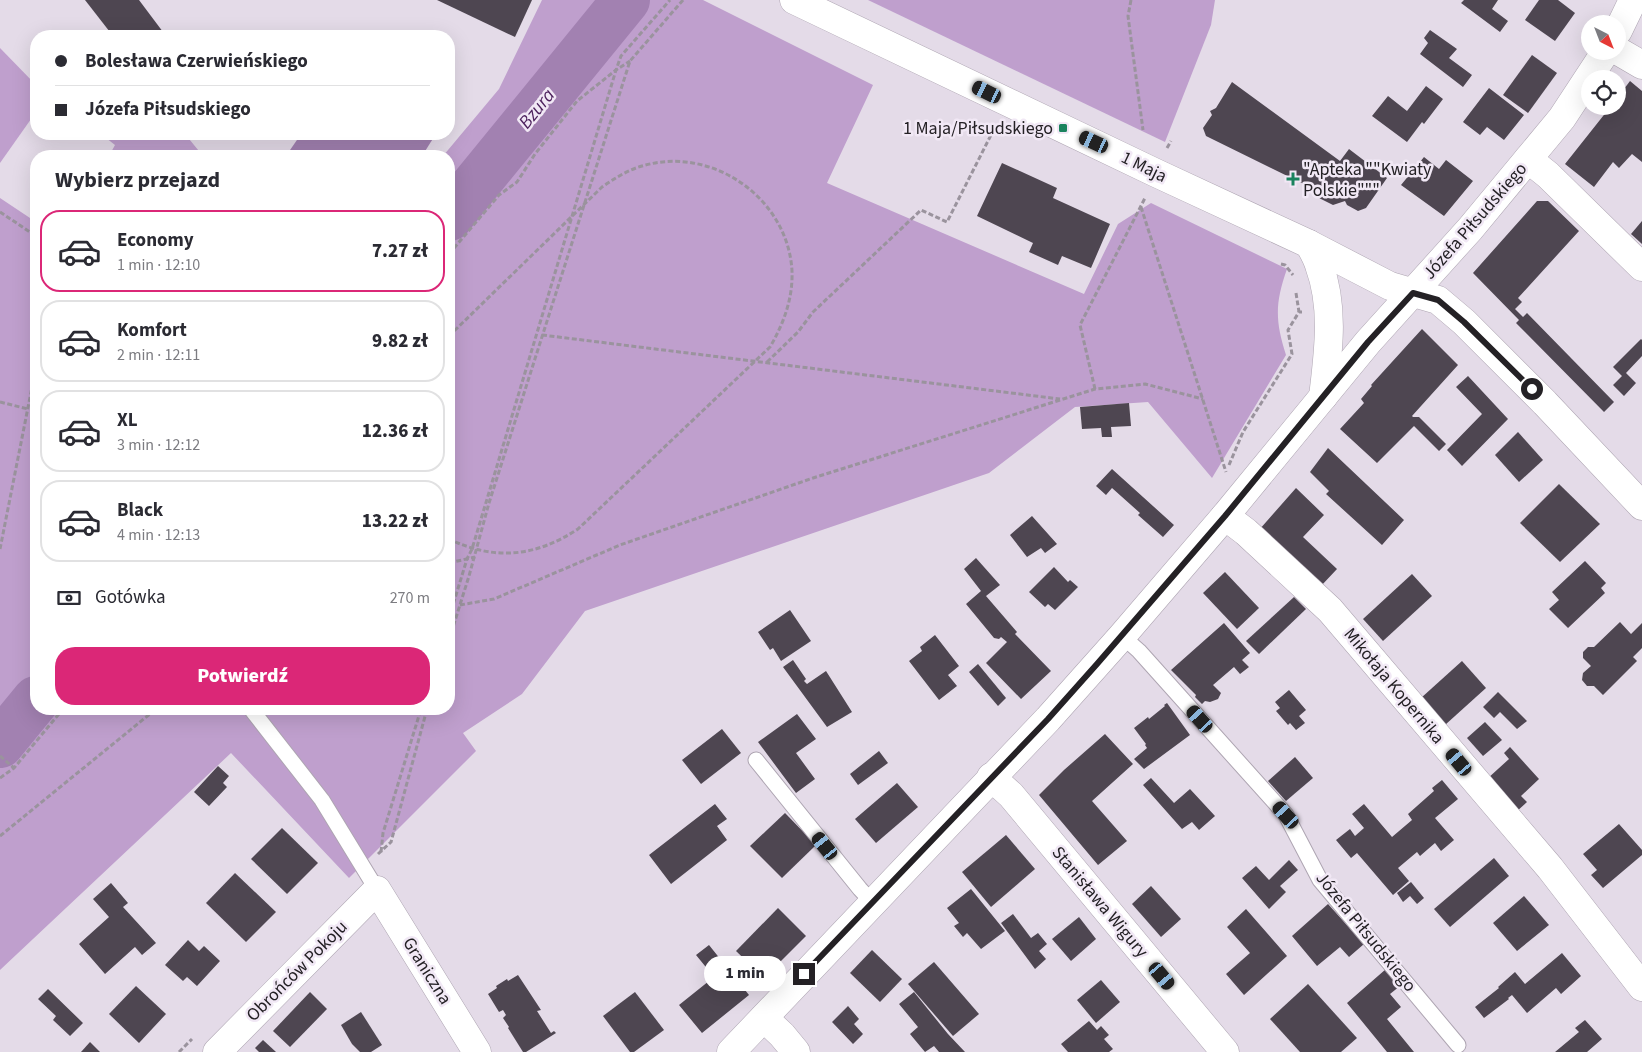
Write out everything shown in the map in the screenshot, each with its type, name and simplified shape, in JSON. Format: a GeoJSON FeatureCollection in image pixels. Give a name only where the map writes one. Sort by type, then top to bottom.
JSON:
{"type":"FeatureCollection","features":[{"type":"Feature","properties":{"kind":"street","name":"1 Maja"},"geometry":{"type":"LineString","coordinates":[[794,0],[1309,244],[1390,286],[1438,300],[1464,322],[1545,403],[1642,506]]}},
{"type":"Feature","properties":{"kind":"street"},"geometry":{"type":"LineString","coordinates":[[1626,15],[1633,0]]}},
{"type":"Feature","properties":{"kind":"street"},"geometry":{"type":"LineString","coordinates":[[1626,56],[1642,65]]}},
{"type":"Feature","properties":{"kind":"street","name":"Józefa Piłsudskiego"},"geometry":{"type":"LineString","coordinates":[[731,1052],[1048,719],[1122,636],[1225,516],[1368,342],[1470,229],[1562,118],[1600,60]]}},
{"type":"Feature","properties":{"kind":"street"},"geometry":{"type":"LineString","coordinates":[[1528,159],[1548,175],[1642,267]]}},
{"type":"Feature","properties":{"kind":"street"},"geometry":{"type":"LineString","coordinates":[[1309,244],[1325,284],[1328,308],[1329,351],[1323,397]]}},
{"type":"Feature","properties":{"kind":"street","name":"Mikołaja Kopernika"},"geometry":{"type":"LineString","coordinates":[[1225,516],[1246,532],[1330,610],[1550,868],[1642,987]]}},
{"type":"Feature","properties":{"kind":"street","name":"Stanisława Wigury"},"geometry":{"type":"LineString","coordinates":[[991,777],[1011,795],[1226,1052]]}},
{"type":"Feature","properties":{"kind":"street","name":"Obrońców Pokoju"},"geometry":{"type":"LineString","coordinates":[[217,1052],[377,890]]}},
{"type":"Feature","properties":{"kind":"street","name":"Graniczna"},"geometry":{"type":"LineString","coordinates":[[377,890],[477,1052]]}},
{"type":"Feature","properties":{"kind":"street"},"geometry":{"type":"LineString","coordinates":[[764,1018],[796,1052]]}},
{"type":"Feature","properties":{"kind":"lane","name":"Józefa Piłsudskiego"},"geometry":{"type":"LineString","coordinates":[[1122,636],[1139,651],[1286,815],[1320,880],[1458,1045]]}},
{"type":"Feature","properties":{"kind":"lane"},"geometry":{"type":"LineString","coordinates":[[256,715],[322,800],[377,890]]}},
{"type":"Feature","properties":{"kind":"lane"},"geometry":{"type":"LineString","coordinates":[[756,760],[872,902]]}},
{"type":"Feature","properties":{"kind":"path"},"geometry":{"type":"LineString","coordinates":[[455,621],[475,557],[474,549],[616,70],[621,56],[670,0]]}},
{"type":"Feature","properties":{"kind":"path"},"geometry":{"type":"LineString","coordinates":[[455,247],[499,195],[517,182],[535,154],[577,101],[630,61],[684,0]]}},
{"type":"Feature","properties":{"kind":"path"},"geometry":{"type":"LineString","coordinates":[[1131,0],[1128,16],[1144,130]]}},
{"type":"Feature","properties":{"kind":"path"},"geometry":{"type":"LineString","coordinates":[[455,598],[467,559],[474,549],[630,61]]}},
{"type":"Feature","properties":{"kind":"path"},"geometry":{"type":"LineString","coordinates":[[767,362],[798,332],[813,312],[921,210],[947,222],[991,135]]}},
{"type":"Feature","properties":{"kind":"path"},"geometry":{"type":"LineString","coordinates":[[455,330],[602,186],[621,174],[643,166],[665,162],[689,162],[711,167],[732,176],[751,189],[767,206],[780,226],[788,247],[792,270],[791,293],[786,315],[770,346],[578,529],[561,540],[543,548],[524,553],[504,554],[474,549],[455,541]]}},
{"type":"Feature","properties":{"kind":"path"},"geometry":{"type":"LineString","coordinates":[[1095,389],[1080,325],[1146,196]]}},
{"type":"Feature","properties":{"kind":"path"},"geometry":{"type":"LineString","coordinates":[[1141,206],[1226,473],[1243,432],[1292,354],[1288,330],[1299,312],[1295,286]]}},
{"type":"Feature","properties":{"kind":"path"},"geometry":{"type":"LineString","coordinates":[[0,212],[30,232]]}},
{"type":"Feature","properties":{"kind":"path"},"geometry":{"type":"LineString","coordinates":[[1276,261],[1285,265],[1294,277]]}},
{"type":"Feature","properties":{"kind":"path"},"geometry":{"type":"LineString","coordinates":[[1299,312],[1328,308]]}},
{"type":"Feature","properties":{"kind":"path"},"geometry":{"type":"LineString","coordinates":[[542,335],[1063,399]]}},
{"type":"Feature","properties":{"kind":"path"},"geometry":{"type":"LineString","coordinates":[[460,605],[494,599],[620,545],[813,478],[1095,389],[1145,384],[1202,399]]}},
{"type":"Feature","properties":{"kind":"path"},"geometry":{"type":"LineString","coordinates":[[0,550],[30,399]]}},
{"type":"Feature","properties":{"kind":"path"},"geometry":{"type":"LineString","coordinates":[[0,402],[28,409]]}},
{"type":"Feature","properties":{"kind":"path"},"geometry":{"type":"LineString","coordinates":[[455,562],[475,557]]}},
{"type":"Feature","properties":{"kind":"path"},"geometry":{"type":"LineString","coordinates":[[0,778],[14,768],[58,715]]}},
{"type":"Feature","properties":{"kind":"path"},"geometry":{"type":"LineString","coordinates":[[0,836],[149,715]]}},
{"type":"Feature","properties":{"kind":"path"},"geometry":{"type":"LineString","coordinates":[[377,890],[383,833],[419,715]]}},
{"type":"Feature","properties":{"kind":"path"},"geometry":{"type":"LineString","coordinates":[[363,866],[391,842],[426,715]]}},
{"type":"Feature","properties":{"kind":"path"},"geometry":{"type":"LineString","coordinates":[[0,756],[14,768]]}},
{"type":"Feature","properties":{"kind":"shaded area"},"geometry":{"type":"Polygon","coordinates":[[[542,0],[703,0],[873,85],[827,183],[1084,294],[1118,224],[1151,203],[1287,269],[1280,292],[1278,312],[1278,322],[1286,355],[1212,478],[1148,402],[1075,407],[989,473],[585,611],[522,694],[463,733],[476,751],[349,878],[231,753],[0,970],[0,198],[30,218],[30,715],[455,715],[455,150],[448,150],[499,89],[542,0]]]}},
{"type":"Feature","properties":{"kind":"shaded area"},"geometry":{"type":"Polygon","coordinates":[[[868,0],[1215,0],[1211,25],[1165,142],[868,0]]]}},
{"type":"Feature","properties":{"kind":"shaded area"},"geometry":{"type":"Polygon","coordinates":[[[0,48],[30,79],[30,120],[0,163],[0,48]]]}},
{"type":"Feature","properties":{"kind":"shaded area"},"geometry":{"type":"Polygon","coordinates":[[[109,140],[190,140],[198,150],[112,150],[115,145],[109,140]]]}},
{"type":"Feature","properties":{"kind":"shaded area"},"geometry":{"type":"Polygon","coordinates":[[[297,140],[432,140],[426,150],[290,150],[297,140]]]}},
{"type":"Feature","properties":{"kind":"building"},"geometry":{"type":"Polygon","coordinates":[[[85,0],[139,0],[162,30],[108,30],[85,0]]]}},
{"type":"Feature","properties":{"kind":"building"},"geometry":{"type":"Polygon","coordinates":[[[437,0],[532,0],[515,37],[437,0]]]}},
{"type":"Feature","properties":{"kind":"building"},"geometry":{"type":"Polygon","coordinates":[[[1464,0],[1498,0],[1492,9],[1508,21],[1500,32],[1461,3],[1464,0]]]}},
{"type":"Feature","properties":{"kind":"building"},"geometry":{"type":"Polygon","coordinates":[[[1539,0],[1558,0],[1575,13],[1555,41],[1525,20],[1539,0]]]}},
{"type":"Feature","properties":{"kind":"building"},"geometry":{"type":"Polygon","coordinates":[[[1430,30],[1457,49],[1449,58],[1472,75],[1463,87],[1420,54],[1428,43],[1424,38],[1430,30]]]}},
{"type":"Feature","properties":{"kind":"building"},"geometry":{"type":"Polygon","coordinates":[[[1532,55],[1557,73],[1528,113],[1503,95],[1532,55]]]}},
{"type":"Feature","properties":{"kind":"building"},"geometry":{"type":"Polygon","coordinates":[[[1630,81],[1642,91],[1642,162],[1632,154],[1619,168],[1613,162],[1594,187],[1565,164],[1604,115],[1626,115],[1626,86],[1630,81]]]}},
{"type":"Feature","properties":{"kind":"building"},"geometry":{"type":"Polygon","coordinates":[[[1232,82],[1340,161],[1349,149],[1387,178],[1366,208],[1358,211],[1347,205],[1345,201],[1333,205],[1319,198],[1316,190],[1206,136],[1203,128],[1212,115],[1210,111],[1216,108],[1232,82]]]}},
{"type":"Feature","properties":{"kind":"building"},"geometry":{"type":"Polygon","coordinates":[[[1426,86],[1443,99],[1407,142],[1372,116],[1388,96],[1407,111],[1426,86]]]}},
{"type":"Feature","properties":{"kind":"building"},"geometry":{"type":"Polygon","coordinates":[[[1489,88],[1524,115],[1504,140],[1487,127],[1480,135],[1463,122],[1489,88]]]}},
{"type":"Feature","properties":{"kind":"building"},"geometry":{"type":"Polygon","coordinates":[[[1424,157],[1439,169],[1446,160],[1473,181],[1444,216],[1401,185],[1424,157]]]}},
{"type":"Feature","properties":{"kind":"building"},"geometry":{"type":"Polygon","coordinates":[[[1002,163],[1057,188],[1053,198],[1110,224],[1091,268],[1062,256],[1058,265],[1029,252],[1033,243],[977,216],[1002,163]]]}},
{"type":"Feature","properties":{"kind":"building"},"geometry":{"type":"Polygon","coordinates":[[[1537,201],[1548,201],[1579,231],[1518,298],[1522,302],[1515,309],[1523,317],[1527,313],[1614,402],[1604,412],[1516,323],[1519,320],[1473,273],[1537,201]]]}},
{"type":"Feature","properties":{"kind":"building"},"geometry":{"type":"Polygon","coordinates":[[[1642,221],[1642,244],[1631,234],[1642,221]]]}},
{"type":"Feature","properties":{"kind":"building"},"geometry":{"type":"Polygon","coordinates":[[[1422,329],[1458,365],[1412,416],[1419,417],[1446,444],[1439,451],[1414,426],[1377,463],[1340,429],[1364,403],[1361,399],[1371,385],[1422,329]]]}},
{"type":"Feature","properties":{"kind":"building"},"geometry":{"type":"Polygon","coordinates":[[[1641,339],[1642,356],[1626,373],[1636,383],[1624,396],[1613,385],[1622,376],[1613,367],[1641,339]]]}},
{"type":"Feature","properties":{"kind":"building"},"geometry":{"type":"Polygon","coordinates":[[[1468,376],[1508,419],[1462,466],[1447,450],[1482,414],[1456,387],[1468,376]]]}},
{"type":"Feature","properties":{"kind":"building"},"geometry":{"type":"Polygon","coordinates":[[[1129,403],[1131,426],[1111,427],[1112,437],[1102,437],[1101,428],[1082,429],[1080,407],[1129,403]]]}},
{"type":"Feature","properties":{"kind":"building"},"geometry":{"type":"Polygon","coordinates":[[[1518,432],[1543,460],[1519,482],[1495,455],[1518,432]]]}},
{"type":"Feature","properties":{"kind":"building"},"geometry":{"type":"Polygon","coordinates":[[[1328,448],[1404,520],[1382,545],[1326,494],[1329,491],[1310,472],[1328,448]]]}},
{"type":"Feature","properties":{"kind":"building"},"geometry":{"type":"Polygon","coordinates":[[[1112,469],[1174,525],[1163,537],[1112,488],[1106,495],[1096,486],[1112,469]]]}},
{"type":"Feature","properties":{"kind":"building"},"geometry":{"type":"Polygon","coordinates":[[[1559,484],[1600,524],[1560,562],[1520,523],[1559,484]]]}},
{"type":"Feature","properties":{"kind":"building"},"geometry":{"type":"Polygon","coordinates":[[[1296,488],[1324,515],[1303,537],[1337,569],[1321,586],[1259,530],[1296,488]]]}},
{"type":"Feature","properties":{"kind":"building"},"geometry":{"type":"Polygon","coordinates":[[[1032,516],[1057,544],[1045,553],[1041,548],[1027,557],[1010,535],[1032,516]]]}},
{"type":"Feature","properties":{"kind":"building"},"geometry":{"type":"Polygon","coordinates":[[[976,558],[1000,585],[986,596],[1017,632],[1015,634],[1051,671],[1021,699],[986,663],[1007,642],[1001,637],[999,639],[994,638],[966,604],[981,591],[964,569],[976,558]]]}},
{"type":"Feature","properties":{"kind":"building"},"geometry":{"type":"Polygon","coordinates":[[[1585,561],[1606,583],[1601,588],[1605,593],[1568,628],[1549,609],[1559,600],[1552,592],[1585,561]]]}},
{"type":"Feature","properties":{"kind":"building"},"geometry":{"type":"Polygon","coordinates":[[[1054,567],[1068,582],[1070,580],[1078,587],[1055,610],[1048,604],[1045,607],[1029,592],[1054,567]]]}},
{"type":"Feature","properties":{"kind":"building"},"geometry":{"type":"Polygon","coordinates":[[[1225,572],[1259,608],[1237,629],[1203,593],[1225,572]]]}},
{"type":"Feature","properties":{"kind":"building"},"geometry":{"type":"Polygon","coordinates":[[[1412,574],[1432,596],[1383,641],[1363,619],[1412,574]]]}},
{"type":"Feature","properties":{"kind":"building"},"geometry":{"type":"Polygon","coordinates":[[[1294,597],[1306,609],[1259,654],[1246,641],[1294,597]]]}},
{"type":"Feature","properties":{"kind":"building"},"geometry":{"type":"Polygon","coordinates":[[[790,610],[811,641],[781,661],[773,648],[770,650],[758,632],[790,610]]]}},
{"type":"Feature","properties":{"kind":"building"},"geometry":{"type":"Polygon","coordinates":[[[1620,622],[1631,634],[1642,623],[1642,648],[1633,657],[1637,661],[1603,695],[1594,686],[1587,686],[1582,680],[1583,673],[1591,666],[1583,658],[1583,652],[1588,647],[1594,647],[1620,622]]]}},
{"type":"Feature","properties":{"kind":"building"},"geometry":{"type":"Polygon","coordinates":[[[1224,623],[1250,653],[1242,660],[1249,667],[1240,674],[1234,667],[1213,685],[1221,693],[1218,699],[1210,702],[1205,701],[1202,704],[1195,697],[1196,695],[1171,670],[1224,623]]]}},
{"type":"Feature","properties":{"kind":"building"},"geometry":{"type":"Polygon","coordinates":[[[935,635],[959,666],[948,675],[957,686],[939,700],[909,661],[922,651],[920,647],[935,635]]]}},
{"type":"Feature","properties":{"kind":"building"},"geometry":{"type":"Polygon","coordinates":[[[793,660],[806,679],[804,681],[807,684],[826,671],[852,712],[827,727],[783,667],[793,660]]]}},
{"type":"Feature","properties":{"kind":"building"},"geometry":{"type":"Polygon","coordinates":[[[1462,661],[1486,688],[1445,725],[1421,698],[1462,661]]]}},
{"type":"Feature","properties":{"kind":"building"},"geometry":{"type":"Polygon","coordinates":[[[978,664],[1006,698],[998,706],[969,672],[978,664]]]}},
{"type":"Feature","properties":{"kind":"building"},"geometry":{"type":"Polygon","coordinates":[[[1289,690],[1306,710],[1299,716],[1305,723],[1296,730],[1290,723],[1288,725],[1276,711],[1280,708],[1275,702],[1289,690]]]}},
{"type":"Feature","properties":{"kind":"building"},"geometry":{"type":"Polygon","coordinates":[[[1498,692],[1527,721],[1517,729],[1500,712],[1494,718],[1483,707],[1498,692]]]}},
{"type":"Feature","properties":{"kind":"building"},"geometry":{"type":"Polygon","coordinates":[[[1167,703],[1190,735],[1144,769],[1134,759],[1147,748],[1134,728],[1148,717],[1149,719],[1167,703]]]}},
{"type":"Feature","properties":{"kind":"building"},"geometry":{"type":"Polygon","coordinates":[[[797,714],[816,739],[796,753],[815,779],[796,793],[758,742],[797,714]]]}},
{"type":"Feature","properties":{"kind":"building"},"geometry":{"type":"Polygon","coordinates":[[[1485,722],[1502,740],[1483,756],[1467,738],[1485,722]]]}},
{"type":"Feature","properties":{"kind":"building"},"geometry":{"type":"Polygon","coordinates":[[[722,729],[741,753],[701,784],[682,760],[722,729]]]}},
{"type":"Feature","properties":{"kind":"building"},"geometry":{"type":"Polygon","coordinates":[[[1105,734],[1133,764],[1092,801],[1127,841],[1098,865],[1039,795],[1105,734]]]}},
{"type":"Feature","properties":{"kind":"building"},"geometry":{"type":"Polygon","coordinates":[[[1510,747],[1539,779],[1521,796],[1527,802],[1516,812],[1487,779],[1509,759],[1504,753],[1510,747]]]}},
{"type":"Feature","properties":{"kind":"building"},"geometry":{"type":"Polygon","coordinates":[[[879,751],[888,763],[858,785],[850,774],[879,751]]]}},
{"type":"Feature","properties":{"kind":"building"},"geometry":{"type":"Polygon","coordinates":[[[1295,757],[1313,778],[1286,801],[1268,781],[1295,757]]]}},
{"type":"Feature","properties":{"kind":"building"},"geometry":{"type":"Polygon","coordinates":[[[218,766],[229,776],[223,783],[227,787],[209,806],[194,792],[218,766]]]}},
{"type":"Feature","properties":{"kind":"building"},"geometry":{"type":"Polygon","coordinates":[[[1151,778],[1174,803],[1190,789],[1215,816],[1199,830],[1192,822],[1182,829],[1143,785],[1151,778]]]}},
{"type":"Feature","properties":{"kind":"building"},"geometry":{"type":"Polygon","coordinates":[[[1442,780],[1458,799],[1435,818],[1454,840],[1441,851],[1435,843],[1420,856],[1417,852],[1398,868],[1409,881],[1393,895],[1357,853],[1351,858],[1336,840],[1350,829],[1355,836],[1364,828],[1352,814],[1364,804],[1392,837],[1412,820],[1408,814],[1434,791],[1432,788],[1442,780]]]}},
{"type":"Feature","properties":{"kind":"building"},"geometry":{"type":"Polygon","coordinates":[[[897,783],[918,807],[876,843],[855,819],[897,783]]]}},
{"type":"Feature","properties":{"kind":"building"},"geometry":{"type":"Polygon","coordinates":[[[715,804],[727,819],[717,826],[727,840],[671,884],[649,855],[715,804]]]}},
{"type":"Feature","properties":{"kind":"building"},"geometry":{"type":"Polygon","coordinates":[[[785,813],[816,845],[782,878],[750,846],[785,813]]]}},
{"type":"Feature","properties":{"kind":"building"},"geometry":{"type":"Polygon","coordinates":[[[1619,824],[1642,850],[1642,855],[1603,888],[1591,875],[1597,870],[1583,854],[1619,824]]]}},
{"type":"Feature","properties":{"kind":"building"},"geometry":{"type":"Polygon","coordinates":[[[282,828],[318,863],[287,894],[251,859],[282,828]]]}},
{"type":"Feature","properties":{"kind":"building"},"geometry":{"type":"Polygon","coordinates":[[[1006,835],[1035,869],[991,907],[962,872],[1006,835]]]}},
{"type":"Feature","properties":{"kind":"building"},"geometry":{"type":"Polygon","coordinates":[[[1494,858],[1509,876],[1450,927],[1434,909],[1494,858]]]}},
{"type":"Feature","properties":{"kind":"building"},"geometry":{"type":"Polygon","coordinates":[[[1289,860],[1298,870],[1280,886],[1286,892],[1269,909],[1242,878],[1256,866],[1269,880],[1289,860]]]}},
{"type":"Feature","properties":{"kind":"building"},"geometry":{"type":"Polygon","coordinates":[[[235,873],[276,912],[246,942],[206,903],[235,873]]]}},
{"type":"Feature","properties":{"kind":"building"},"geometry":{"type":"Polygon","coordinates":[[[1411,882],[1424,898],[1417,904],[1410,896],[1403,902],[1397,893],[1411,882]]]}},
{"type":"Feature","properties":{"kind":"building"},"geometry":{"type":"Polygon","coordinates":[[[111,883],[128,903],[123,907],[156,943],[142,955],[135,947],[105,974],[79,944],[109,917],[93,899],[111,883]]]}},
{"type":"Feature","properties":{"kind":"building"},"geometry":{"type":"Polygon","coordinates":[[[1151,886],[1181,919],[1161,937],[1132,904],[1151,886]]]}},
{"type":"Feature","properties":{"kind":"building"},"geometry":{"type":"Polygon","coordinates":[[[971,889],[1005,931],[981,949],[967,933],[963,937],[954,926],[959,923],[947,908],[971,889]]]}},
{"type":"Feature","properties":{"kind":"building"},"geometry":{"type":"Polygon","coordinates":[[[1524,896],[1549,925],[1517,951],[1493,923],[1524,896]]]}},
{"type":"Feature","properties":{"kind":"building"},"geometry":{"type":"Polygon","coordinates":[[[1328,904],[1364,944],[1349,957],[1340,947],[1317,966],[1292,936],[1328,904]]]}},
{"type":"Feature","properties":{"kind":"building"},"geometry":{"type":"Polygon","coordinates":[[[778,908],[806,936],[764,978],[736,951],[778,908]]]}},
{"type":"Feature","properties":{"kind":"building"},"geometry":{"type":"Polygon","coordinates":[[[1246,909],[1287,956],[1244,995],[1226,974],[1250,953],[1227,927],[1246,909]]]}},
{"type":"Feature","properties":{"kind":"building"},"geometry":{"type":"Polygon","coordinates":[[[1013,914],[1031,938],[1038,933],[1047,944],[1039,951],[1046,959],[1035,969],[1001,923],[1013,914]]]}},
{"type":"Feature","properties":{"kind":"building"},"geometry":{"type":"Polygon","coordinates":[[[1079,917],[1096,939],[1071,961],[1052,939],[1079,917]]]}},
{"type":"Feature","properties":{"kind":"building"},"geometry":{"type":"Polygon","coordinates":[[[188,940],[199,951],[204,946],[220,961],[197,986],[187,977],[183,981],[165,965],[188,940]]]}},
{"type":"Feature","properties":{"kind":"building"},"geometry":{"type":"Polygon","coordinates":[[[709,945],[749,995],[702,1033],[679,1005],[714,977],[696,955],[709,945]]]}},
{"type":"Feature","properties":{"kind":"building"},"geometry":{"type":"Polygon","coordinates":[[[872,950],[902,979],[880,1002],[850,973],[872,950]]]}},
{"type":"Feature","properties":{"kind":"building"},"geometry":{"type":"Polygon","coordinates":[[[1562,953],[1581,976],[1561,994],[1556,988],[1527,1013],[1512,995],[1484,1018],[1475,1007],[1499,988],[1515,972],[1525,984],[1562,953]]]}},
{"type":"Feature","properties":{"kind":"building"},"geometry":{"type":"Polygon","coordinates":[[[934,962],[979,1014],[953,1036],[908,984],[934,962]]]}},
{"type":"Feature","properties":{"kind":"building"},"geometry":{"type":"Polygon","coordinates":[[[1386,969],[1400,986],[1390,994],[1401,1007],[1387,1019],[1414,1052],[1387,1052],[1347,1003],[1386,969]]]}},
{"type":"Feature","properties":{"kind":"building"},"geometry":{"type":"Polygon","coordinates":[[[518,975],[541,1010],[537,1011],[551,1033],[554,1031],[556,1033],[526,1052],[523,1052],[508,1028],[503,1018],[506,1015],[503,1010],[499,1012],[488,994],[507,979],[508,981],[518,975]]]}},
{"type":"Feature","properties":{"kind":"building"},"geometry":{"type":"Polygon","coordinates":[[[1101,980],[1120,1002],[1096,1023],[1077,1000],[1101,980]]]}},
{"type":"Feature","properties":{"kind":"building"},"geometry":{"type":"Polygon","coordinates":[[[1308,984],[1357,1038],[1341,1052],[1300,1052],[1270,1019],[1308,984]]]}},
{"type":"Feature","properties":{"kind":"building"},"geometry":{"type":"Polygon","coordinates":[[[136,986],[166,1014],[139,1043],[109,1014],[136,986]]]}},
{"type":"Feature","properties":{"kind":"building"},"geometry":{"type":"Polygon","coordinates":[[[48,989],[83,1023],[70,1036],[53,1020],[56,1016],[38,999],[48,989]]]}},
{"type":"Feature","properties":{"kind":"building"},"geometry":{"type":"Polygon","coordinates":[[[310,992],[327,1009],[290,1047],[273,1031],[310,992]]]}},
{"type":"Feature","properties":{"kind":"building"},"geometry":{"type":"Polygon","coordinates":[[[635,992],[664,1030],[634,1052],[630,1052],[603,1016],[635,992]]]}},
{"type":"Feature","properties":{"kind":"building"},"geometry":{"type":"Polygon","coordinates":[[[914,992],[965,1052],[939,1052],[934,1046],[925,1052],[910,1034],[918,1027],[899,1004],[914,992]]]}},
{"type":"Feature","properties":{"kind":"building"},"geometry":{"type":"Polygon","coordinates":[[[848,1006],[859,1019],[854,1024],[863,1034],[853,1044],[832,1022],[848,1006]]]}},
{"type":"Feature","properties":{"kind":"building"},"geometry":{"type":"Polygon","coordinates":[[[361,1012],[382,1045],[371,1052],[360,1052],[352,1044],[341,1025],[361,1012]]]}},
{"type":"Feature","properties":{"kind":"building"},"geometry":{"type":"Polygon","coordinates":[[[1585,1020],[1602,1039],[1587,1052],[1555,1052],[1579,1032],[1575,1028],[1585,1020]]]}},
{"type":"Feature","properties":{"kind":"building"},"geometry":{"type":"Polygon","coordinates":[[[1089,1021],[1097,1030],[1101,1026],[1109,1035],[1104,1039],[1113,1049],[1109,1052],[1068,1052],[1061,1044],[1089,1021]]]}},
{"type":"Feature","properties":{"kind":"building"},"geometry":{"type":"Polygon","coordinates":[[[263,1040],[276,1052],[259,1052],[255,1048],[263,1040]]]}},
{"type":"Feature","properties":{"kind":"building"},"geometry":{"type":"Polygon","coordinates":[[[90,1042],[100,1052],[81,1052],[90,1042]]]}},
{"type":"Feature","properties":{"kind":"waterway","name":"Bzura"},"geometry":{"type":"LineString","coordinates":[[455,210],[626,0]]}},
{"type":"Feature","properties":{"kind":"waterway","name":"Bzura"},"geometry":{"type":"LineString","coordinates":[[0,744],[30,707]]}},
{"type":"Feature","properties":{"kind":"place","name":"1 Maja/Piłsudskiego"},"geometry":{"type":"Point","coordinates":[1063,128]}},
{"type":"Feature","properties":{"kind":"place","name":"\"Apteka \"\"Kwiaty Polskie\"\"\""},"geometry":{"type":"Point","coordinates":[1293,179]}},
{"type":"Feature","properties":{"kind":"route"},"geometry":{"type":"LineString","coordinates":[[804,974],[1048,719],[1225,516],[1368,342],[1413,293],[1438,300],[1464,322],[1532,389]]}}]}
